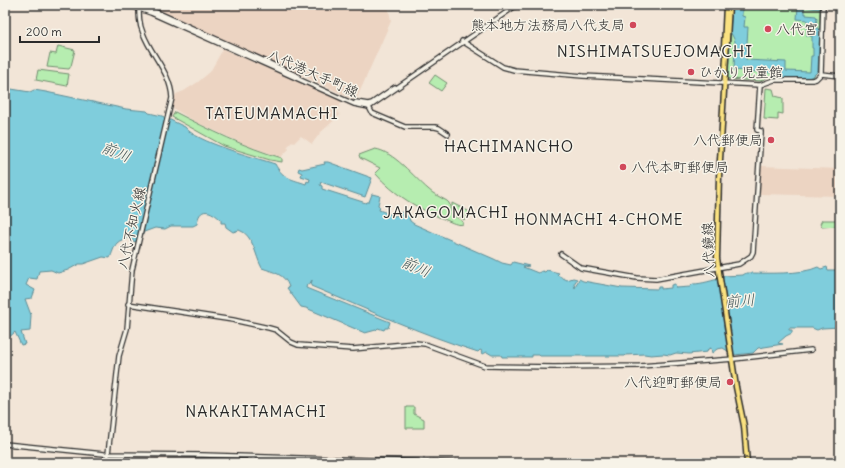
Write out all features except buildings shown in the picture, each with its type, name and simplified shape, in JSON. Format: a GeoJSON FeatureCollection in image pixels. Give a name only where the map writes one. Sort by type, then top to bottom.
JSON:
{"type":"FeatureCollection","features":[{"type":"Feature","properties":{"kind":"main road","name":"八代鏡線"},"geometry":{"type":"LineString","coordinates":[[724,83],[726,5]]}},
{"type":"Feature","properties":{"kind":"main road","name":"八代鏡線"},"geometry":{"type":"LineString","coordinates":[[729,5],[717,220],[717,258],[744,426],[747,463]]}},
{"type":"Feature","properties":{"kind":"street","name":"八代港大手町線"},"geometry":{"type":"LineString","coordinates":[[128,5],[138,6],[157,12],[356,102],[369,106],[517,5]]}},
{"type":"Feature","properties":{"kind":"street","name":"八代港大手町線"},"geometry":{"type":"LineString","coordinates":[[463,41],[513,5]]}},
{"type":"Feature","properties":{"kind":"street"},"geometry":{"type":"LineString","coordinates":[[821,74],[823,5]]}},
{"type":"Feature","properties":{"kind":"street","name":"八代不知火線"},"geometry":{"type":"LineString","coordinates":[[107,463],[120,351],[127,329],[131,276],[172,98],[171,87],[167,77],[143,34],[138,6]]}},
{"type":"Feature","properties":{"kind":"street"},"geometry":{"type":"LineString","coordinates":[[463,41],[503,67],[514,70],[583,76],[760,85],[774,80],[814,80],[821,74],[840,76]]}},
{"type":"Feature","properties":{"kind":"street"},"geometry":{"type":"LineString","coordinates":[[561,254],[581,268],[637,278],[656,279],[669,278],[739,264],[753,254],[761,133],[761,131],[757,130],[760,85]]}},
{"type":"Feature","properties":{"kind":"street"},"geometry":{"type":"LineString","coordinates":[[369,106],[372,113],[405,127],[435,127],[448,134]]}},
{"type":"Feature","properties":{"kind":"street"},"geometry":{"type":"LineString","coordinates":[[128,304],[233,320],[269,328],[276,330],[298,346],[353,349],[415,343],[429,346],[485,366],[620,366],[732,358],[811,350]]}},
{"type":"Feature","properties":{"kind":"street"},"geometry":{"type":"LineString","coordinates":[[5,444],[108,454],[472,463]]}},
{"type":"Feature","properties":{"kind":"street"},"geometry":{"type":"LineString","coordinates":[[249,463],[251,457]]}},
{"type":"Feature","properties":{"kind":"street"},"geometry":{"type":"LineString","coordinates":[[251,457],[253,463]]}},
{"type":"Feature","properties":{"kind":"street"},"geometry":{"type":"LineString","coordinates":[[308,458],[309,463]]}},
{"type":"Feature","properties":{"kind":"shaded area"},"geometry":{"type":"Polygon","coordinates":[[[148,5],[388,5],[391,21],[356,100],[148,5]]]}},
{"type":"Feature","properties":{"kind":"shaded area"},"geometry":{"type":"Polygon","coordinates":[[[223,49],[342,101],[337,112],[340,115],[320,133],[312,144],[301,136],[287,147],[289,149],[281,157],[248,146],[196,122],[171,107],[176,94],[198,82],[210,72],[223,49]]]}},
{"type":"Feature","properties":{"kind":"shaded area"},"geometry":{"type":"Polygon","coordinates":[[[760,166],[840,169],[840,196],[759,194],[760,166]]]}},
{"type":"Feature","properties":{"kind":"green space"},"geometry":{"type":"Polygon","coordinates":[[[732,5],[820,5],[818,70],[813,77],[768,77],[761,81],[728,79],[732,5]]]}},
{"type":"Feature","properties":{"kind":"green space"},"geometry":{"type":"Polygon","coordinates":[[[58,46],[75,50],[69,69],[47,67],[50,53],[56,54],[58,46]]]}},
{"type":"Feature","properties":{"kind":"green space"},"geometry":{"type":"Polygon","coordinates":[[[38,70],[69,74],[67,86],[36,80],[38,70]]]}},
{"type":"Feature","properties":{"kind":"green space"},"geometry":{"type":"Polygon","coordinates":[[[435,75],[447,83],[441,91],[429,83],[435,75]]]}},
{"type":"Feature","properties":{"kind":"green space"},"geometry":{"type":"Polygon","coordinates":[[[766,88],[773,89],[775,96],[783,98],[783,114],[778,113],[778,120],[764,119],[766,88]]]}},
{"type":"Feature","properties":{"kind":"green space"},"geometry":{"type":"Polygon","coordinates":[[[175,112],[214,132],[268,154],[282,158],[282,162],[270,160],[224,146],[172,117],[175,112]]]}},
{"type":"Feature","properties":{"kind":"green space"},"geometry":{"type":"Polygon","coordinates":[[[375,149],[389,154],[396,159],[430,191],[447,201],[452,214],[463,222],[463,224],[454,224],[426,211],[399,195],[375,173],[380,168],[360,158],[359,155],[375,149]]]}},
{"type":"Feature","properties":{"kind":"green space"},"geometry":{"type":"Polygon","coordinates":[[[452,203],[470,212],[464,220],[454,211],[452,203]]]}},
{"type":"Feature","properties":{"kind":"green space"},"geometry":{"type":"Polygon","coordinates":[[[822,220],[836,220],[838,226],[822,227],[820,224],[822,220]]]}},
{"type":"Feature","properties":{"kind":"green space"},"geometry":{"type":"Polygon","coordinates":[[[406,407],[414,407],[414,414],[424,419],[424,428],[406,428],[406,407]]]}},
{"type":"Feature","properties":{"kind":"water"},"geometry":{"type":"Polygon","coordinates":[[[732,5],[742,5],[742,16],[745,17],[744,27],[748,27],[746,60],[786,62],[786,71],[810,72],[811,56],[813,56],[812,36],[807,36],[807,20],[797,19],[798,5],[820,5],[819,9],[804,7],[804,13],[806,13],[806,15],[816,16],[816,27],[820,30],[818,70],[815,74],[811,77],[796,79],[779,76],[780,69],[773,68],[772,73],[734,70],[735,41],[730,31],[732,5]]]}},
{"type":"Feature","properties":{"kind":"water","name":"前川"},"geometry":{"type":"Polygon","coordinates":[[[5,88],[30,92],[34,90],[126,109],[147,111],[149,113],[162,116],[185,127],[191,133],[213,144],[275,164],[285,176],[306,184],[310,179],[301,176],[302,173],[298,171],[299,168],[302,169],[328,162],[372,178],[365,197],[321,182],[320,185],[322,186],[322,189],[366,203],[369,202],[372,194],[380,196],[378,205],[380,207],[379,210],[395,216],[404,211],[408,213],[410,221],[414,224],[502,263],[511,265],[513,262],[529,266],[523,267],[538,273],[542,271],[545,272],[547,270],[559,273],[557,275],[567,280],[573,278],[577,279],[574,284],[575,288],[579,279],[622,288],[658,289],[658,287],[661,287],[661,289],[671,288],[671,285],[675,284],[676,288],[690,287],[693,284],[723,278],[723,276],[743,275],[746,273],[793,272],[811,270],[818,267],[821,269],[827,267],[828,270],[835,270],[838,268],[840,270],[840,327],[822,328],[817,330],[812,328],[789,328],[789,330],[792,330],[792,333],[778,343],[783,344],[758,348],[753,353],[734,355],[723,348],[717,349],[712,353],[711,348],[708,349],[707,352],[689,354],[676,353],[670,355],[532,355],[532,357],[502,357],[501,355],[492,355],[487,352],[483,354],[480,350],[478,352],[457,345],[394,321],[311,286],[312,280],[309,285],[307,284],[306,288],[390,322],[388,328],[385,328],[384,330],[378,328],[365,333],[301,307],[287,288],[289,287],[282,276],[262,268],[254,246],[248,236],[239,230],[233,232],[226,227],[225,223],[221,223],[221,220],[210,212],[203,212],[198,218],[197,224],[193,226],[171,226],[165,229],[155,228],[144,232],[140,240],[136,242],[129,237],[121,240],[116,244],[110,258],[103,257],[79,264],[58,273],[51,270],[39,271],[37,279],[29,278],[26,285],[35,290],[32,298],[25,299],[31,315],[30,331],[21,332],[25,344],[21,345],[15,332],[5,341],[5,88]]]}},
{"type":"Feature","properties":{"kind":"place","name":"熊本地方法務局八代支局"},"geometry":{"type":"Point","coordinates":[633,25]}},
{"type":"Feature","properties":{"kind":"place","name":"八代宮"},"geometry":{"type":"Point","coordinates":[768,29]}},
{"type":"Feature","properties":{"kind":"place","name":"ひかり児童館"},"geometry":{"type":"Point","coordinates":[691,72]}},
{"type":"Feature","properties":{"kind":"place","name":"八代郵便局"},"geometry":{"type":"Point","coordinates":[771,140]}},
{"type":"Feature","properties":{"kind":"place","name":"八代本町郵便局"},"geometry":{"type":"Point","coordinates":[623,167]}},
{"type":"Feature","properties":{"kind":"place","name":"八代迎町郵便局"},"geometry":{"type":"Point","coordinates":[730,382]}},
{"type":"Feature","properties":{"kind":"district","name":"NISHIMATSUEJOMACHI"},"geometry":{"type":"Point","coordinates":[655,51]}},
{"type":"Feature","properties":{"kind":"district","name":"TATEUMAMACHI"},"geometry":{"type":"Point","coordinates":[272,113]}},
{"type":"Feature","properties":{"kind":"district","name":"HACHIMANCHO"},"geometry":{"type":"Point","coordinates":[509,146]}},
{"type":"Feature","properties":{"kind":"district","name":"JAKAGOMACHI"},"geometry":{"type":"Point","coordinates":[446,212]}},
{"type":"Feature","properties":{"kind":"district","name":"HONMACHI 4-CHOME"},"geometry":{"type":"Point","coordinates":[599,220]}},
{"type":"Feature","properties":{"kind":"district","name":"NAKAKITAMACHI"},"geometry":{"type":"Point","coordinates":[256,411]}}]}
